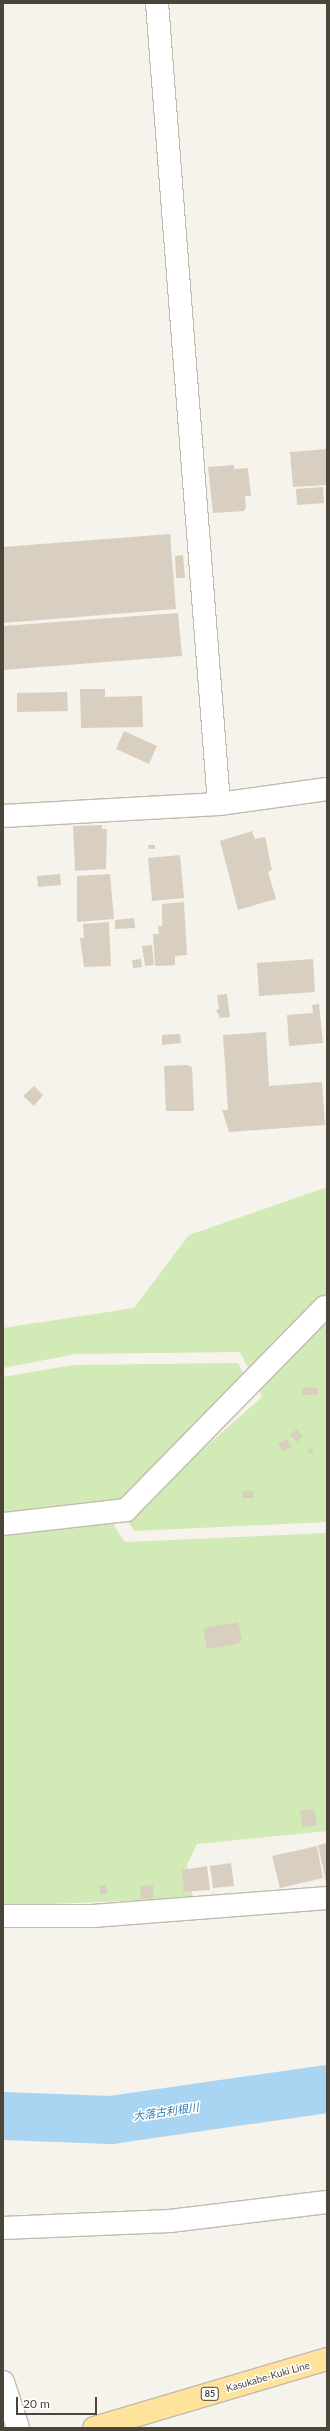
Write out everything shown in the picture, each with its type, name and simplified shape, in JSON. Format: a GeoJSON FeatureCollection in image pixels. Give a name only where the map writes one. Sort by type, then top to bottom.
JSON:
{"type":"FeatureCollection","features":[{"type":"Feature","properties":{"kind":"main road","name":"Kasukabe-Kuki Line"},"geometry":{"type":"LineString","coordinates":[[94,2428],[327,2359]]}},
{"type":"Feature","properties":{"kind":"street"},"geometry":{"type":"LineString","coordinates":[[157,3],[219,804]]}},
{"type":"Feature","properties":{"kind":"street"},"geometry":{"type":"LineString","coordinates":[[3,816],[219,804],[327,790]]}},
{"type":"Feature","properties":{"kind":"street"},"geometry":{"type":"LineString","coordinates":[[3,1524],[126,1510],[325,1307]]}},
{"type":"Feature","properties":{"kind":"street"},"geometry":{"type":"LineString","coordinates":[[3,1916],[93,1916],[327,1898]]}},
{"type":"Feature","properties":{"kind":"street"},"geometry":{"type":"LineString","coordinates":[[3,2228],[170,2221],[327,2202]]}},
{"type":"Feature","properties":{"kind":"street"},"geometry":{"type":"LineString","coordinates":[[3,2382],[18,2428]]}},
{"type":"Feature","properties":{"kind":"green space"},"geometry":{"type":"Polygon","coordinates":[[[327,1187],[327,1522],[135,1531],[125,1518],[262,1397],[240,1352],[76,1354],[3,1368],[3,1328],[134,1308],[189,1235],[327,1187]]]}},
{"type":"Feature","properties":{"kind":"green space"},"geometry":{"type":"Polygon","coordinates":[[[238,1363],[251,1390],[109,1518],[125,1542],[327,1533],[327,1831],[197,1844],[187,1865],[193,1898],[3,1906],[3,1377],[73,1365],[238,1363]]]}},
{"type":"Feature","properties":{"kind":"building"},"geometry":{"type":"Polygon","coordinates":[[[327,449],[327,485],[293,487],[290,452],[327,449]]]}},
{"type":"Feature","properties":{"kind":"building"},"geometry":{"type":"Polygon","coordinates":[[[234,465],[234,469],[248,468],[251,496],[245,496],[246,507],[244,511],[213,513],[208,467],[234,465]]]}},
{"type":"Feature","properties":{"kind":"building"},"geometry":{"type":"Polygon","coordinates":[[[323,487],[324,503],[297,505],[296,489],[323,487]]]}},
{"type":"Feature","properties":{"kind":"building"},"geometry":{"type":"Polygon","coordinates":[[[170,534],[176,609],[3,623],[3,547],[170,534]]]}},
{"type":"Feature","properties":{"kind":"building"},"geometry":{"type":"Polygon","coordinates":[[[183,555],[185,578],[176,578],[175,556],[183,555]]]}},
{"type":"Feature","properties":{"kind":"building"},"geometry":{"type":"Polygon","coordinates":[[[178,613],[182,656],[3,670],[3,626],[178,613]]]}},
{"type":"Feature","properties":{"kind":"building"},"geometry":{"type":"Polygon","coordinates":[[[80,689],[105,689],[105,697],[142,696],[143,727],[81,728],[80,689]]]}},
{"type":"Feature","properties":{"kind":"building"},"geometry":{"type":"Polygon","coordinates":[[[67,692],[68,711],[17,712],[17,693],[67,692]]]}},
{"type":"Feature","properties":{"kind":"building"},"geometry":{"type":"Polygon","coordinates":[[[124,731],[157,746],[149,764],[116,749],[124,731]]]}},
{"type":"Feature","properties":{"kind":"building"},"geometry":{"type":"Polygon","coordinates":[[[102,825],[102,829],[107,829],[106,869],[75,871],[73,826],[102,825]]]}},
{"type":"Feature","properties":{"kind":"building"},"geometry":{"type":"Polygon","coordinates":[[[252,831],[255,839],[265,837],[272,870],[268,872],[276,899],[238,910],[220,841],[252,831]]]}},
{"type":"Feature","properties":{"kind":"building"},"geometry":{"type":"Polygon","coordinates":[[[148,845],[155,845],[155,849],[149,849],[148,845]]]}},
{"type":"Feature","properties":{"kind":"building"},"geometry":{"type":"Polygon","coordinates":[[[180,855],[184,898],[152,901],[148,858],[180,855]]]}},
{"type":"Feature","properties":{"kind":"building"},"geometry":{"type":"Polygon","coordinates":[[[60,874],[61,885],[38,887],[37,876],[60,874]]]}},
{"type":"Feature","properties":{"kind":"building"},"geometry":{"type":"Polygon","coordinates":[[[110,874],[114,919],[77,922],[77,876],[110,874]]]}},
{"type":"Feature","properties":{"kind":"building"},"geometry":{"type":"Polygon","coordinates":[[[184,902],[187,955],[175,956],[175,965],[155,966],[153,934],[159,934],[158,926],[162,926],[162,904],[184,902]]]}},
{"type":"Feature","properties":{"kind":"building"},"geometry":{"type":"Polygon","coordinates":[[[134,918],[135,928],[115,929],[115,920],[134,918]]]}},
{"type":"Feature","properties":{"kind":"building"},"geometry":{"type":"Polygon","coordinates":[[[109,922],[111,966],[84,967],[80,938],[84,938],[83,924],[109,922]]]}},
{"type":"Feature","properties":{"kind":"building"},"geometry":{"type":"Polygon","coordinates":[[[152,945],[154,965],[145,966],[142,946],[152,945]]]}},
{"type":"Feature","properties":{"kind":"building"},"geometry":{"type":"Polygon","coordinates":[[[141,959],[142,967],[133,968],[132,960],[141,959]]]}},
{"type":"Feature","properties":{"kind":"building"},"geometry":{"type":"Polygon","coordinates":[[[313,959],[315,992],[259,996],[257,963],[313,959]]]}},
{"type":"Feature","properties":{"kind":"building"},"geometry":{"type":"Polygon","coordinates":[[[227,994],[230,1017],[220,1018],[216,1010],[219,1009],[217,995],[227,994]]]}},
{"type":"Feature","properties":{"kind":"building"},"geometry":{"type":"Polygon","coordinates":[[[319,1004],[323,1043],[289,1046],[287,1015],[313,1013],[312,1005],[319,1004]]]}},
{"type":"Feature","properties":{"kind":"building"},"geometry":{"type":"Polygon","coordinates":[[[266,1032],[269,1086],[322,1082],[325,1125],[229,1132],[222,1110],[228,1110],[223,1035],[266,1032]]]}},
{"type":"Feature","properties":{"kind":"building"},"geometry":{"type":"Polygon","coordinates":[[[180,1034],[181,1043],[162,1045],[162,1035],[180,1034]]]}},
{"type":"Feature","properties":{"kind":"building"},"geometry":{"type":"Polygon","coordinates":[[[187,1065],[192,1067],[194,1111],[166,1111],[164,1066],[187,1065]]]}},
{"type":"Feature","properties":{"kind":"building"},"geometry":{"type":"Polygon","coordinates":[[[34,1086],[43,1095],[34,1106],[23,1096],[34,1086]]]}},
{"type":"Feature","properties":{"kind":"building"},"geometry":{"type":"Polygon","coordinates":[[[303,1387],[318,1388],[318,1395],[302,1395],[303,1387]]]}},
{"type":"Feature","properties":{"kind":"building"},"geometry":{"type":"Polygon","coordinates":[[[297,1429],[303,1436],[297,1442],[290,1435],[297,1429]]]}},
{"type":"Feature","properties":{"kind":"building"},"geometry":{"type":"Polygon","coordinates":[[[287,1439],[292,1447],[283,1452],[278,1444],[287,1439]]]}},
{"type":"Feature","properties":{"kind":"building"},"geometry":{"type":"Polygon","coordinates":[[[311,1448],[314,1451],[310,1454],[307,1451],[311,1448]]]}},
{"type":"Feature","properties":{"kind":"building"},"geometry":{"type":"Polygon","coordinates":[[[242,1491],[254,1491],[254,1498],[242,1498],[242,1491]]]}},
{"type":"Feature","properties":{"kind":"building"},"geometry":{"type":"Polygon","coordinates":[[[238,1622],[242,1640],[237,1644],[207,1649],[203,1628],[238,1622]]]}},
{"type":"Feature","properties":{"kind":"building"},"geometry":{"type":"Polygon","coordinates":[[[314,1809],[317,1825],[302,1827],[300,1811],[314,1809]]]}},
{"type":"Feature","properties":{"kind":"building"},"geometry":{"type":"Polygon","coordinates":[[[327,1843],[327,1881],[326,1882],[318,1845],[327,1843]]]}},
{"type":"Feature","properties":{"kind":"building"},"geometry":{"type":"Polygon","coordinates":[[[317,1846],[323,1878],[280,1888],[272,1856],[317,1846]]]}},
{"type":"Feature","properties":{"kind":"building"},"geometry":{"type":"Polygon","coordinates":[[[231,1863],[234,1886],[213,1888],[210,1866],[231,1863]]]}},
{"type":"Feature","properties":{"kind":"building"},"geometry":{"type":"Polygon","coordinates":[[[207,1866],[210,1890],[181,1892],[184,1889],[182,1870],[207,1866]]]}},
{"type":"Feature","properties":{"kind":"building"},"geometry":{"type":"Polygon","coordinates":[[[106,1885],[107,1894],[100,1894],[99,1886],[106,1885]]]}},
{"type":"Feature","properties":{"kind":"building"},"geometry":{"type":"Polygon","coordinates":[[[153,1885],[153,1898],[141,1899],[140,1886],[153,1885]]]}},
{"type":"Feature","properties":{"kind":"waterway","name":"大落古利根川"},"geometry":{"type":"LineString","coordinates":[[3,2116],[111,2120],[327,2089]]}}]}
